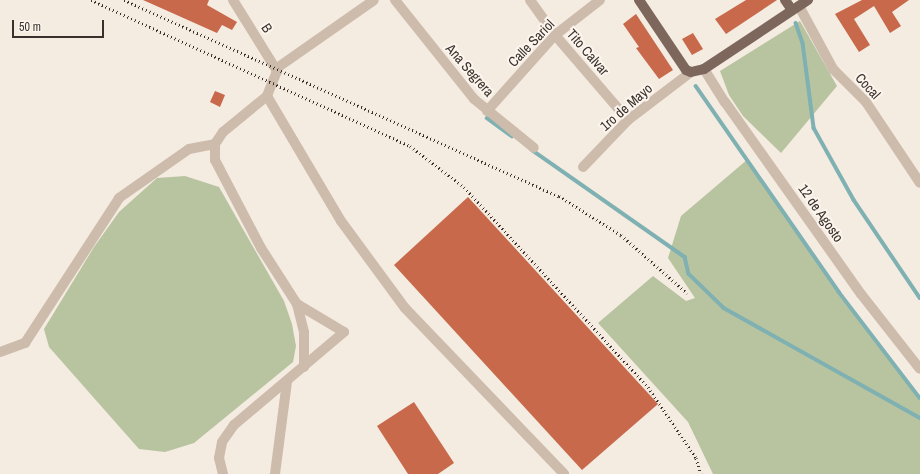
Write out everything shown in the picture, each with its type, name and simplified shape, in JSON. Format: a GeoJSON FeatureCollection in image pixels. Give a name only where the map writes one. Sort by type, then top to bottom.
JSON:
{"type":"FeatureCollection","features":[{"type":"Feature","properties":{"kind":"main road"},"geometry":{"type":"LineString","coordinates":[[639,0],[689,71],[704,69],[808,0]]}},
{"type":"Feature","properties":{"kind":"main road","name":"Cocal"},"geometry":{"type":"LineString","coordinates":[[785,0],[795,8]]}},
{"type":"Feature","properties":{"kind":"street","name":"B"},"geometry":{"type":"LineString","coordinates":[[233,0],[277,70]]}},
{"type":"Feature","properties":{"kind":"street"},"geometry":{"type":"LineString","coordinates":[[304,367],[304,332],[297,304],[261,248],[233,198],[215,160],[215,144],[223,132],[267,96],[277,70],[374,0]]}},
{"type":"Feature","properties":{"kind":"street","name":"Ana Segrera"},"geometry":{"type":"LineString","coordinates":[[395,0],[436,53],[487,111],[534,148]]}},
{"type":"Feature","properties":{"kind":"street","name":"Tito Calvar"},"geometry":{"type":"LineString","coordinates":[[530,0],[555,35],[628,120]]}},
{"type":"Feature","properties":{"kind":"street","name":"Calle Sariol"},"geometry":{"type":"LineString","coordinates":[[487,111],[555,35],[600,0]]}},
{"type":"Feature","properties":{"kind":"street","name":"Cocal"},"geometry":{"type":"LineString","coordinates":[[795,8],[833,69],[866,102],[920,183]]}},
{"type":"Feature","properties":{"kind":"street","name":"12 de Agosto"},"geometry":{"type":"LineString","coordinates":[[704,69],[725,102],[856,288],[920,369]]}},
{"type":"Feature","properties":{"kind":"street","name":"1ro de Mayo"},"geometry":{"type":"LineString","coordinates":[[583,167],[628,120],[689,71]]}},
{"type":"Feature","properties":{"kind":"street"},"geometry":{"type":"LineString","coordinates":[[267,96],[341,221],[405,308],[564,474]]}},
{"type":"Feature","properties":{"kind":"street"},"geometry":{"type":"LineString","coordinates":[[0,352],[25,343],[119,198],[189,149],[215,144]]}},
{"type":"Feature","properties":{"kind":"street"},"geometry":{"type":"LineString","coordinates":[[223,474],[219,458],[226,436],[234,425],[288,381],[344,332],[297,304]]}},
{"type":"Feature","properties":{"kind":"street"},"geometry":{"type":"LineString","coordinates":[[275,474],[288,381]]}},
{"type":"Feature","properties":{"kind":"green space"},"geometry":{"type":"Polygon","coordinates":[[[800,21],[837,86],[781,153],[743,116],[729,95],[720,71],[800,21]]]}},
{"type":"Feature","properties":{"kind":"green space"},"geometry":{"type":"Polygon","coordinates":[[[748,159],[839,292],[920,398],[920,474],[713,474],[688,422],[598,323],[653,276],[686,301],[695,298],[668,258],[681,216],[748,159]]]}},
{"type":"Feature","properties":{"kind":"green space"},"geometry":{"type":"Polygon","coordinates":[[[185,176],[219,187],[284,301],[292,324],[296,346],[293,362],[194,443],[165,452],[139,449],[49,347],[44,329],[94,247],[119,212],[157,178],[185,176]]]}},
{"type":"Feature","properties":{"kind":"building"},"geometry":{"type":"Polygon","coordinates":[[[143,0],[209,0],[207,5],[237,22],[232,30],[222,25],[217,33],[143,0]]]}},
{"type":"Feature","properties":{"kind":"building"},"geometry":{"type":"Polygon","coordinates":[[[746,0],[777,0],[726,34],[715,19],[746,0]]]}},
{"type":"Feature","properties":{"kind":"building"},"geometry":{"type":"Polygon","coordinates":[[[862,0],[909,0],[892,12],[901,26],[890,33],[874,6],[854,19],[870,45],[859,52],[835,14],[862,0]]]}},
{"type":"Feature","properties":{"kind":"building"},"geometry":{"type":"Polygon","coordinates":[[[636,14],[673,70],[659,79],[636,48],[639,47],[623,24],[636,14]]]}},
{"type":"Feature","properties":{"kind":"building"},"geometry":{"type":"Polygon","coordinates":[[[693,33],[703,49],[692,55],[682,39],[693,33]]]}},
{"type":"Feature","properties":{"kind":"building"},"geometry":{"type":"Polygon","coordinates":[[[215,91],[225,95],[220,107],[210,102],[215,91]]]}},
{"type":"Feature","properties":{"kind":"building"},"geometry":{"type":"Polygon","coordinates":[[[468,197],[658,404],[582,470],[394,265],[468,197]]]}},
{"type":"Feature","properties":{"kind":"building"},"geometry":{"type":"Polygon","coordinates":[[[414,402],[454,463],[438,474],[408,474],[377,426],[414,402]]]}},
{"type":"Feature","properties":{"kind":"waterway"},"geometry":{"type":"LineString","coordinates":[[796,23],[803,43],[814,128],[854,200],[920,298]]}},
{"type":"Feature","properties":{"kind":"waterway"},"geometry":{"type":"LineString","coordinates":[[696,86],[839,292],[920,398]]}},
{"type":"Feature","properties":{"kind":"waterway"},"geometry":{"type":"LineString","coordinates":[[487,118],[512,136]]}},
{"type":"Feature","properties":{"kind":"waterway"},"geometry":{"type":"LineString","coordinates":[[532,150],[685,257],[689,274],[724,308],[920,418]]}},
{"type":"Feature","properties":{"kind":"railway"},"geometry":{"type":"LineString","coordinates":[[91,0],[410,146],[464,187],[648,387],[696,458],[701,474]]}},
{"type":"Feature","properties":{"kind":"railway"},"geometry":{"type":"LineString","coordinates":[[124,0],[559,196],[621,235],[687,293]]}}]}
